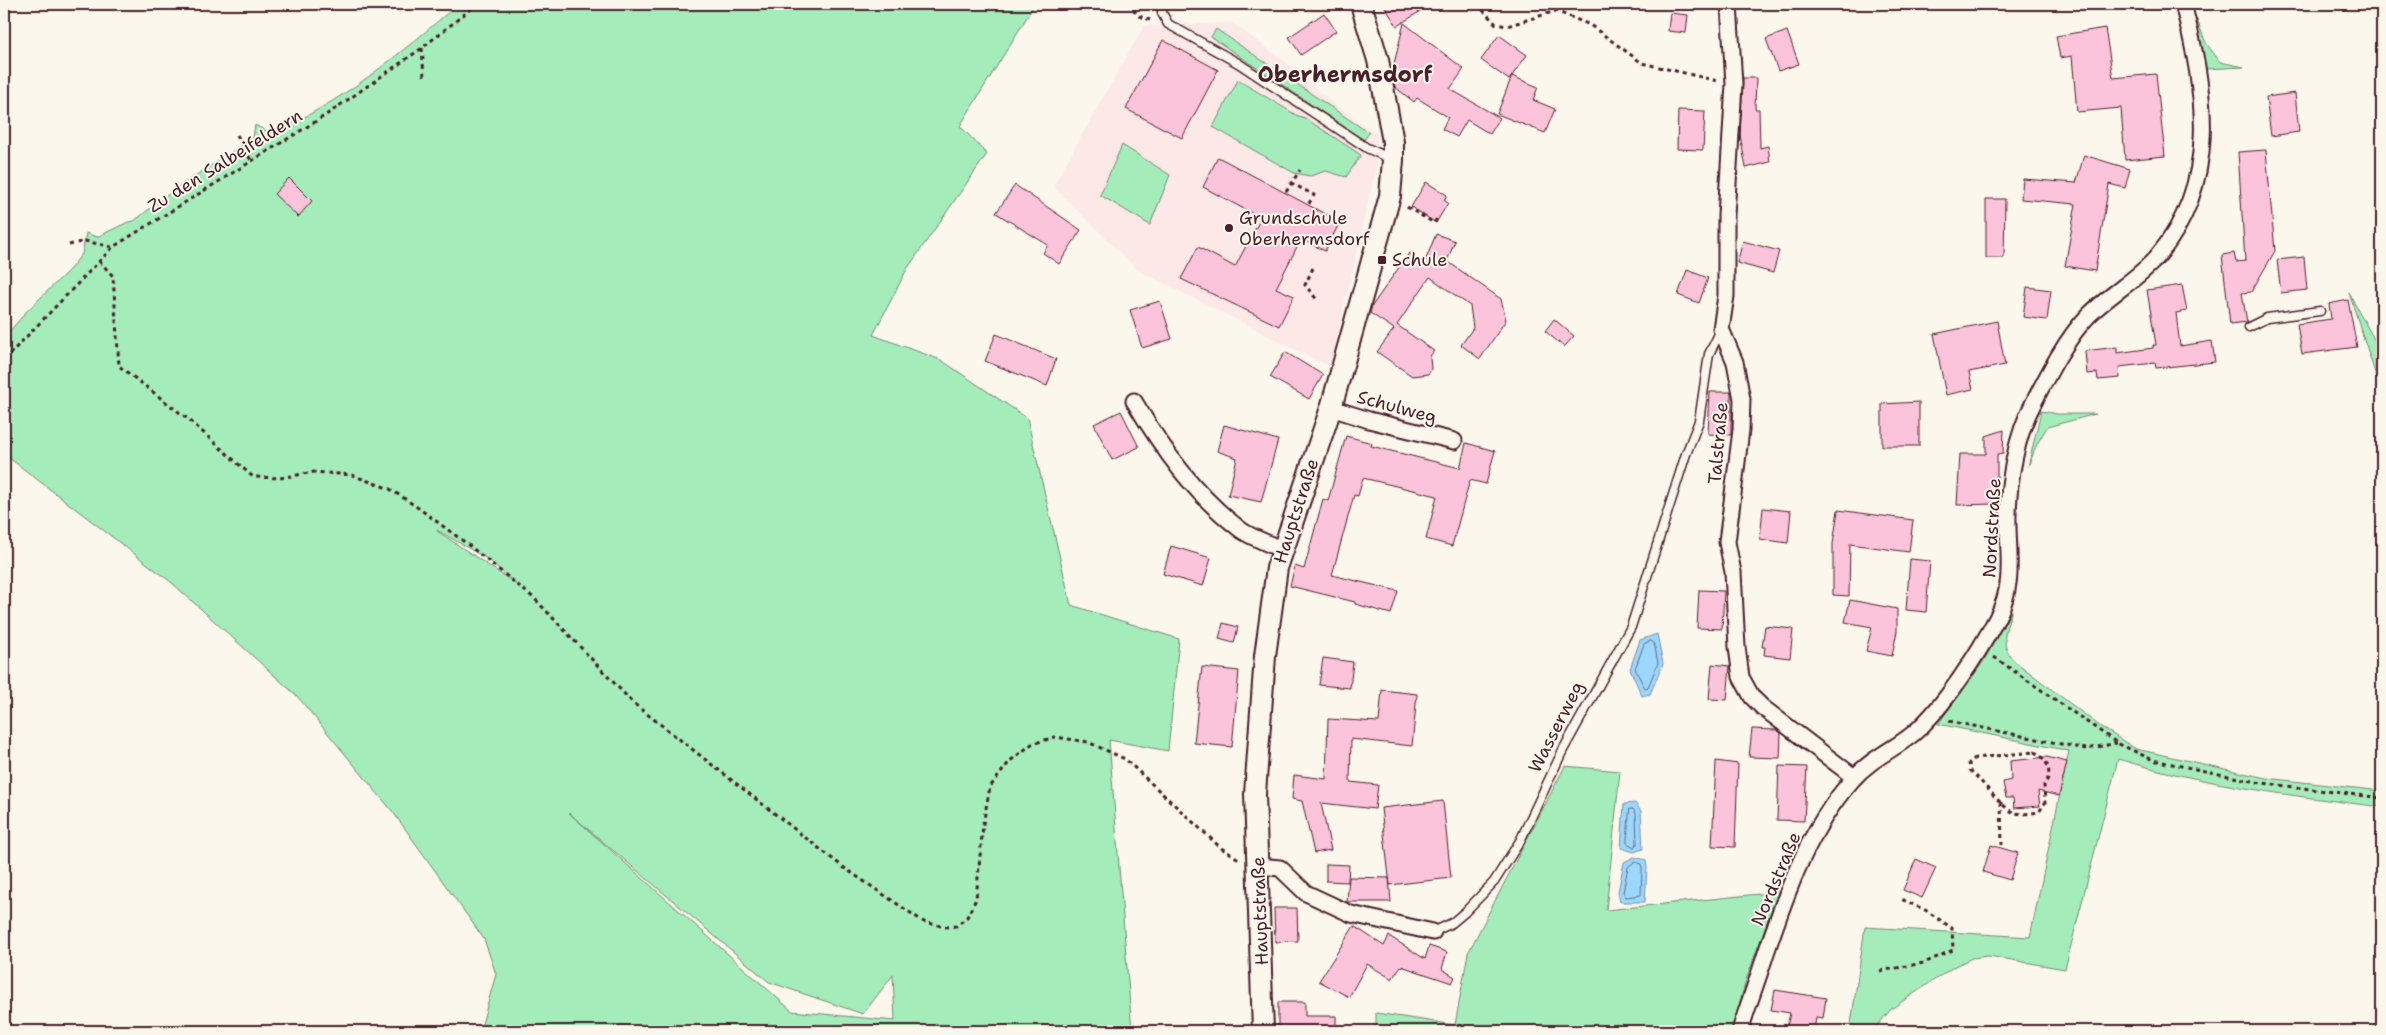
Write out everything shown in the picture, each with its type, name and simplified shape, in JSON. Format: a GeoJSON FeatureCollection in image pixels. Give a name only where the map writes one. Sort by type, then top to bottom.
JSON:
{"type":"FeatureCollection","features":[{"type":"Feature","properties":{"kind":"street","name":"Hauptstraße"},"geometry":{"type":"LineString","coordinates":[[1263,1031],[1259,866],[1255,794],[1265,656],[1282,550],[1330,408],[1382,231],[1390,196],[1393,160],[1392,142],[1378,60],[1362,4]]}},
{"type":"Feature","properties":{"kind":"street"},"geometry":{"type":"LineString","coordinates":[[1721,329],[1726,296],[1726,216],[1734,84],[1729,4]]}},
{"type":"Feature","properties":{"kind":"street","name":"Nordstraße"},"geometry":{"type":"LineString","coordinates":[[1740,1031],[1774,928],[1803,854],[1833,804],[1854,777],[1913,734],[1928,719],[1953,687],[1998,616],[2009,586],[2011,558],[2008,515],[2011,484],[2017,451],[2032,406],[2075,332],[2088,316],[2156,257],[2186,214],[2201,166],[2202,116],[2200,85],[2183,4]]}},
{"type":"Feature","properties":{"kind":"street","name":"Talstraße"},"geometry":{"type":"LineString","coordinates":[[1721,329],[1736,362],[1742,399],[1741,430],[1726,542],[1733,572],[1737,647],[1741,677],[1752,697],[1762,707],[1854,777]]}},
{"type":"Feature","properties":{"kind":"street"},"geometry":{"type":"LineString","coordinates":[[1134,401],[1162,449],[1203,497],[1242,531],[1282,550]]}},
{"type":"Feature","properties":{"kind":"street","name":"Schulweg"},"geometry":{"type":"LineString","coordinates":[[1330,408],[1369,420],[1454,441]]}},
{"type":"Feature","properties":{"kind":"street","name":"Wasserweg"},"geometry":{"type":"LineString","coordinates":[[1259,866],[1280,868],[1306,893],[1351,914],[1434,932]]}},
{"type":"Feature","properties":{"kind":"lane"},"geometry":{"type":"LineString","coordinates":[[1164,4],[1162,13],[1168,24],[1238,63],[1367,148],[1393,160]]}},
{"type":"Feature","properties":{"kind":"lane"},"geometry":{"type":"LineString","coordinates":[[2249,328],[2268,318],[2320,311]]}},
{"type":"Feature","properties":{"kind":"lane","name":"Wasserweg"},"geometry":{"type":"LineString","coordinates":[[1434,932],[1452,923],[1466,912],[1494,882],[1520,841],[1564,750],[1631,627],[1686,454],[1699,421],[1709,354],[1721,329]]}},
{"type":"Feature","properties":{"kind":"path","name":"Zu den Salbeifeldern"},"geometry":{"type":"LineString","coordinates":[[4,360],[113,247],[326,115],[422,48],[477,4]]}},
{"type":"Feature","properties":{"kind":"path"},"geometry":{"type":"LineString","coordinates":[[1128,4],[1139,16],[1168,24]]}},
{"type":"Feature","properties":{"kind":"path"},"geometry":{"type":"LineString","coordinates":[[1477,4],[1496,24],[1507,26],[1556,11],[1590,25],[1642,63],[1734,84]]}},
{"type":"Feature","properties":{"kind":"path"},"geometry":{"type":"LineString","coordinates":[[422,48],[424,76]]}},
{"type":"Feature","properties":{"kind":"path"},"geometry":{"type":"LineString","coordinates":[[237,135],[252,162]]}},
{"type":"Feature","properties":{"kind":"path"},"geometry":{"type":"LineString","coordinates":[[1286,192],[1300,170]]}},
{"type":"Feature","properties":{"kind":"path"},"geometry":{"type":"LineString","coordinates":[[1291,183],[1314,195],[1308,205]]}},
{"type":"Feature","properties":{"kind":"path"},"geometry":{"type":"LineString","coordinates":[[1403,204],[1434,223],[1438,217]]}},
{"type":"Feature","properties":{"kind":"path"},"geometry":{"type":"LineString","coordinates":[[69,245],[85,241],[113,247]]}},
{"type":"Feature","properties":{"kind":"path"},"geometry":{"type":"LineString","coordinates":[[99,261],[113,276],[119,366],[188,419],[253,477],[280,478],[314,472],[352,475],[390,489],[466,543],[535,599],[633,703],[843,867],[924,922],[945,927],[956,926],[967,917],[976,899],[983,824],[990,787],[1010,761],[1032,744],[1055,737],[1088,742],[1125,759],[1221,848],[1241,861],[1259,866]]}},
{"type":"Feature","properties":{"kind":"path"},"geometry":{"type":"LineString","coordinates":[[1313,268],[1305,285],[1318,302]]}},
{"type":"Feature","properties":{"kind":"path"},"geometry":{"type":"LineString","coordinates":[[1980,646],[2002,665],[2117,743],[2153,760],[2262,783],[2382,798]]}},
{"type":"Feature","properties":{"kind":"path"},"geometry":{"type":"LineString","coordinates":[[1928,719],[1954,722],[2086,749],[2117,743]]}},
{"type":"Feature","properties":{"kind":"path"},"geometry":{"type":"LineString","coordinates":[[2001,802],[2013,813],[2039,812],[2045,803],[2044,785],[2047,781],[2048,764],[2042,756],[2034,752],[1975,758],[1969,763],[1970,770],[2001,802],[2002,845]]}},
{"type":"Feature","properties":{"kind":"path"},"geometry":{"type":"LineString","coordinates":[[1880,971],[1924,963],[1953,950],[1952,928],[1927,911],[1901,899]]}},
{"type":"Feature","properties":{"kind":"shaded area","name":"Grundschule Oberhermsdorf"},"geometry":{"type":"Polygon","coordinates":[[[1232,23],[1291,66],[1331,102],[1371,131],[1377,133],[1377,163],[1330,367],[1138,270],[1053,186],[1144,26],[1232,23]]]}},
{"type":"Feature","properties":{"kind":"green space"},"geometry":{"type":"Polygon","coordinates":[[[458,4],[1035,4],[960,126],[987,154],[907,269],[873,335],[941,360],[1027,418],[1071,605],[1179,639],[1168,751],[1109,740],[1132,1031],[480,1031],[496,974],[484,939],[393,812],[297,696],[171,582],[4,454],[4,338],[26,312],[70,269],[82,254],[86,233],[97,237],[134,221],[175,189],[253,138],[255,125],[270,133],[321,108],[392,59],[458,4]],[[437,531],[516,584],[489,560],[437,531]],[[569,813],[792,1011],[895,1021],[893,975],[863,1014],[769,982],[569,813]]]}},
{"type":"Feature","properties":{"kind":"green space"},"geometry":{"type":"Polygon","coordinates":[[[2195,15],[2206,43],[2220,62],[2244,67],[2205,69],[2195,15]]]}},
{"type":"Feature","properties":{"kind":"green space"},"geometry":{"type":"Polygon","coordinates":[[[1216,29],[1369,133],[1364,140],[1211,37],[1216,29]]]}},
{"type":"Feature","properties":{"kind":"green space"},"geometry":{"type":"Polygon","coordinates":[[[1238,80],[1296,115],[1305,118],[1361,155],[1346,177],[1326,171],[1310,176],[1294,173],[1213,127],[1238,80]]]}},
{"type":"Feature","properties":{"kind":"green space"},"geometry":{"type":"Polygon","coordinates":[[[1122,145],[1170,175],[1150,225],[1100,195],[1122,145]]]}},
{"type":"Feature","properties":{"kind":"green space"},"geometry":{"type":"Polygon","coordinates":[[[2349,293],[2382,354],[2382,379],[2377,379],[2349,293]]]}},
{"type":"Feature","properties":{"kind":"green space"},"geometry":{"type":"Polygon","coordinates":[[[2041,411],[2057,414],[2096,414],[2047,427],[2037,444],[2028,467],[2041,411]]]}},
{"type":"Feature","properties":{"kind":"green space"},"geometry":{"type":"Polygon","coordinates":[[[2012,610],[2005,641],[2013,660],[2101,727],[2136,749],[2266,778],[2382,791],[2382,807],[2216,783],[2118,759],[2065,969],[1988,956],[1972,958],[1955,966],[1891,1009],[1873,1031],[1850,1031],[1865,927],[2030,937],[2069,751],[1938,724],[1983,662],[2012,610]]]}},
{"type":"Feature","properties":{"kind":"green space"},"geometry":{"type":"Polygon","coordinates":[[[1565,766],[1620,771],[1606,910],[1778,892],[1746,980],[1732,1031],[1376,1031],[1376,1013],[1455,1025],[1468,953],[1565,766]]]}},
{"type":"Feature","properties":{"kind":"water"},"geometry":{"type":"Polygon","coordinates":[[[1657,634],[1663,664],[1650,694],[1642,696],[1630,669],[1640,640],[1657,634]]]}},
{"type":"Feature","properties":{"kind":"water"},"geometry":{"type":"Polygon","coordinates":[[[1635,803],[1641,811],[1643,849],[1634,852],[1621,848],[1624,804],[1635,803]]]}},
{"type":"Feature","properties":{"kind":"water"},"geometry":{"type":"Polygon","coordinates":[[[1634,857],[1646,860],[1645,902],[1620,902],[1618,892],[1624,862],[1634,857]]]}},
{"type":"Feature","properties":{"kind":"building"},"geometry":{"type":"Polygon","coordinates":[[[1383,4],[1432,4],[1397,26],[1383,4]]]}},
{"type":"Feature","properties":{"kind":"building"},"geometry":{"type":"Polygon","coordinates":[[[1324,13],[1336,31],[1301,55],[1289,37],[1324,13]]]}},
{"type":"Feature","properties":{"kind":"building"},"geometry":{"type":"Polygon","coordinates":[[[1670,13],[1688,15],[1686,33],[1668,31],[1670,13]]]}},
{"type":"Feature","properties":{"kind":"building"},"geometry":{"type":"Polygon","coordinates":[[[1404,23],[1464,69],[1450,89],[1500,118],[1490,134],[1467,120],[1457,137],[1442,129],[1448,117],[1417,98],[1414,102],[1395,87],[1392,72],[1404,23]]]}},
{"type":"Feature","properties":{"kind":"building"},"geometry":{"type":"Polygon","coordinates":[[[2105,28],[2113,78],[2156,74],[2165,156],[2125,160],[2121,108],[2077,112],[2072,56],[2060,58],[2056,36],[2105,28]]]}},
{"type":"Feature","properties":{"kind":"building"},"geometry":{"type":"Polygon","coordinates":[[[1787,31],[1799,64],[1778,71],[1766,39],[1787,31]]]}},
{"type":"Feature","properties":{"kind":"building"},"geometry":{"type":"Polygon","coordinates":[[[1499,35],[1527,55],[1509,80],[1481,60],[1499,35]]]}},
{"type":"Feature","properties":{"kind":"building"},"geometry":{"type":"Polygon","coordinates":[[[1163,40],[1218,70],[1182,138],[1126,109],[1163,40]]]}},
{"type":"Feature","properties":{"kind":"building"},"geometry":{"type":"Polygon","coordinates":[[[1512,76],[1538,87],[1533,100],[1555,109],[1545,133],[1497,114],[1512,76]]]}},
{"type":"Feature","properties":{"kind":"building"},"geometry":{"type":"Polygon","coordinates":[[[1743,78],[1756,78],[1755,109],[1759,109],[1760,148],[1768,146],[1770,162],[1746,168],[1740,135],[1743,78]]]}},
{"type":"Feature","properties":{"kind":"building"},"geometry":{"type":"Polygon","coordinates":[[[2295,93],[2299,132],[2271,136],[2266,97],[2295,93]]]}},
{"type":"Feature","properties":{"kind":"building"},"geometry":{"type":"Polygon","coordinates":[[[1678,110],[1705,111],[1703,150],[1677,149],[1678,110]]]}},
{"type":"Feature","properties":{"kind":"building"},"geometry":{"type":"Polygon","coordinates":[[[2266,150],[2275,251],[2251,292],[2242,293],[2247,322],[2230,324],[2222,255],[2234,253],[2236,262],[2245,261],[2238,152],[2266,150]]]}},
{"type":"Feature","properties":{"kind":"building"},"geometry":{"type":"Polygon","coordinates":[[[2084,155],[2130,169],[2125,188],[2109,184],[2095,271],[2065,266],[2076,204],[2021,199],[2023,179],[2076,183],[2084,155]]]}},
{"type":"Feature","properties":{"kind":"building"},"geometry":{"type":"Polygon","coordinates":[[[1218,157],[1340,222],[1325,251],[1301,239],[1276,288],[1294,296],[1279,326],[1181,279],[1198,247],[1235,267],[1261,218],[1203,187],[1218,157]]]}},
{"type":"Feature","properties":{"kind":"building"},"geometry":{"type":"Polygon","coordinates":[[[289,178],[312,201],[298,217],[274,194],[289,178]]]}},
{"type":"Feature","properties":{"kind":"building"},"geometry":{"type":"Polygon","coordinates":[[[1426,182],[1447,195],[1444,200],[1448,203],[1436,223],[1411,207],[1426,182]]]}},
{"type":"Feature","properties":{"kind":"building"},"geometry":{"type":"Polygon","coordinates":[[[1015,185],[1081,230],[1059,264],[1043,253],[1048,245],[996,213],[1015,185]]]}},
{"type":"Feature","properties":{"kind":"building"},"geometry":{"type":"Polygon","coordinates":[[[1986,199],[2005,199],[2004,258],[1986,258],[1986,199]]]}},
{"type":"Feature","properties":{"kind":"building"},"geometry":{"type":"Polygon","coordinates":[[[1436,234],[1455,241],[1447,261],[1501,299],[1506,320],[1480,359],[1461,345],[1473,328],[1470,306],[1430,277],[1397,325],[1434,351],[1430,356],[1431,370],[1428,374],[1412,376],[1377,352],[1394,329],[1370,313],[1372,306],[1409,253],[1424,264],[1436,234]]]}},
{"type":"Feature","properties":{"kind":"building"},"geometry":{"type":"Polygon","coordinates":[[[1743,241],[1779,251],[1773,273],[1737,263],[1743,241]]]}},
{"type":"Feature","properties":{"kind":"building"},"geometry":{"type":"Polygon","coordinates":[[[2304,257],[2307,290],[2281,293],[2277,260],[2304,257]]]}},
{"type":"Feature","properties":{"kind":"building"},"geometry":{"type":"Polygon","coordinates":[[[1687,270],[1708,278],[1699,303],[1678,295],[1687,270]]]}},
{"type":"Feature","properties":{"kind":"building"},"geometry":{"type":"Polygon","coordinates":[[[2182,285],[2187,311],[2176,313],[2180,346],[2212,341],[2215,362],[2156,368],[2155,363],[2119,367],[2120,378],[2098,380],[2097,373],[2087,374],[2085,351],[2117,347],[2117,353],[2153,348],[2153,345],[2156,345],[2147,290],[2182,285]]]}},
{"type":"Feature","properties":{"kind":"building"},"geometry":{"type":"Polygon","coordinates":[[[2027,287],[2051,290],[2047,320],[2023,317],[2027,287]]]}},
{"type":"Feature","properties":{"kind":"building"},"geometry":{"type":"Polygon","coordinates":[[[2348,300],[2357,347],[2302,354],[2297,324],[2331,319],[2329,304],[2348,300]]]}},
{"type":"Feature","properties":{"kind":"building"},"geometry":{"type":"Polygon","coordinates":[[[1160,301],[1172,339],[1142,348],[1130,310],[1160,301]]]}},
{"type":"Feature","properties":{"kind":"building"},"geometry":{"type":"Polygon","coordinates":[[[1554,319],[1574,336],[1564,347],[1545,331],[1554,319]]]}},
{"type":"Feature","properties":{"kind":"building"},"geometry":{"type":"Polygon","coordinates":[[[1997,321],[2005,365],[1969,372],[1973,389],[1946,395],[1934,334],[1997,321]]]}},
{"type":"Feature","properties":{"kind":"building"},"geometry":{"type":"Polygon","coordinates":[[[996,334],[1056,359],[1047,386],[985,361],[996,334]]]}},
{"type":"Feature","properties":{"kind":"building"},"geometry":{"type":"Polygon","coordinates":[[[1285,352],[1323,375],[1309,399],[1270,377],[1285,352]]]}},
{"type":"Feature","properties":{"kind":"building"},"geometry":{"type":"Polygon","coordinates":[[[1710,392],[1731,392],[1731,435],[1708,434],[1710,392]]]}},
{"type":"Feature","properties":{"kind":"building"},"geometry":{"type":"Polygon","coordinates":[[[1919,402],[1919,446],[1882,446],[1882,404],[1919,402]]]}},
{"type":"Feature","properties":{"kind":"building"},"geometry":{"type":"Polygon","coordinates":[[[1121,411],[1139,447],[1112,460],[1094,424],[1121,411]]]}},
{"type":"Feature","properties":{"kind":"building"},"geometry":{"type":"Polygon","coordinates":[[[1224,425],[1278,440],[1261,502],[1228,495],[1237,458],[1217,451],[1224,425]]]}},
{"type":"Feature","properties":{"kind":"building"},"geometry":{"type":"Polygon","coordinates":[[[2004,430],[2003,453],[1997,454],[1997,479],[1994,479],[1995,504],[1957,505],[1960,454],[1986,454],[1986,436],[2004,430]]]}},
{"type":"Feature","properties":{"kind":"building"},"geometry":{"type":"Polygon","coordinates":[[[1346,436],[1372,443],[1371,446],[1460,468],[1466,443],[1495,451],[1486,484],[1470,480],[1452,546],[1426,539],[1437,496],[1363,478],[1358,496],[1354,495],[1332,575],[1398,591],[1391,614],[1355,604],[1355,602],[1290,586],[1295,566],[1304,569],[1323,499],[1328,501],[1346,436]]]}},
{"type":"Feature","properties":{"kind":"building"},"geometry":{"type":"Polygon","coordinates":[[[1763,508],[1791,511],[1788,543],[1760,539],[1763,508]]]}},
{"type":"Feature","properties":{"kind":"building"},"geometry":{"type":"Polygon","coordinates":[[[1838,510],[1913,520],[1909,552],[1850,544],[1849,596],[1833,595],[1833,544],[1838,510]]]}},
{"type":"Feature","properties":{"kind":"building"},"geometry":{"type":"Polygon","coordinates":[[[1171,546],[1211,558],[1203,586],[1163,574],[1171,546]]]}},
{"type":"Feature","properties":{"kind":"building"},"geometry":{"type":"Polygon","coordinates":[[[1910,559],[1930,561],[1926,612],[1906,610],[1910,559]]]}},
{"type":"Feature","properties":{"kind":"building"},"geometry":{"type":"Polygon","coordinates":[[[1699,590],[1724,591],[1722,629],[1697,628],[1699,590]]]}},
{"type":"Feature","properties":{"kind":"building"},"geometry":{"type":"Polygon","coordinates":[[[1850,600],[1897,609],[1897,631],[1892,656],[1866,651],[1872,627],[1845,622],[1850,600]]]}},
{"type":"Feature","properties":{"kind":"building"},"geometry":{"type":"Polygon","coordinates":[[[1223,623],[1238,627],[1234,643],[1219,639],[1223,623]]]}},
{"type":"Feature","properties":{"kind":"building"},"geometry":{"type":"Polygon","coordinates":[[[1765,626],[1793,629],[1790,658],[1764,655],[1765,647],[1762,647],[1765,626]]]}},
{"type":"Feature","properties":{"kind":"building"},"geometry":{"type":"Polygon","coordinates":[[[1323,658],[1353,662],[1350,688],[1319,685],[1323,658]]]}},
{"type":"Feature","properties":{"kind":"building"},"geometry":{"type":"Polygon","coordinates":[[[1712,664],[1730,666],[1727,700],[1709,699],[1712,664]]]}},
{"type":"Feature","properties":{"kind":"building"},"geometry":{"type":"Polygon","coordinates":[[[1202,667],[1239,671],[1232,747],[1194,743],[1202,667]]]}},
{"type":"Feature","properties":{"kind":"building"},"geometry":{"type":"Polygon","coordinates":[[[1382,690],[1417,694],[1412,746],[1351,739],[1350,782],[1378,785],[1375,809],[1321,803],[1331,850],[1314,853],[1302,801],[1292,799],[1294,775],[1326,779],[1328,719],[1379,722],[1382,690]]]}},
{"type":"Feature","properties":{"kind":"building"},"geometry":{"type":"Polygon","coordinates":[[[1752,729],[1777,730],[1781,733],[1780,758],[1749,757],[1752,729]]]}},
{"type":"Feature","properties":{"kind":"building"},"geometry":{"type":"Polygon","coordinates":[[[2047,757],[2067,762],[2059,796],[2038,791],[2040,806],[2014,808],[2013,798],[2006,798],[2003,782],[2011,780],[2010,761],[2047,757]]]}},
{"type":"Feature","properties":{"kind":"building"},"geometry":{"type":"Polygon","coordinates":[[[1716,761],[1738,764],[1735,847],[1712,846],[1716,761]]]}},
{"type":"Feature","properties":{"kind":"building"},"geometry":{"type":"Polygon","coordinates":[[[1779,766],[1807,767],[1804,821],[1777,820],[1779,766]]]}},
{"type":"Feature","properties":{"kind":"building"},"geometry":{"type":"Polygon","coordinates":[[[1443,801],[1451,878],[1390,885],[1381,808],[1443,801]]]}},
{"type":"Feature","properties":{"kind":"building"},"geometry":{"type":"Polygon","coordinates":[[[1991,845],[2018,853],[2010,880],[1983,872],[1991,845]]]}},
{"type":"Feature","properties":{"kind":"building"},"geometry":{"type":"Polygon","coordinates":[[[1916,859],[1936,868],[1922,898],[1903,890],[1916,859]]]}},
{"type":"Feature","properties":{"kind":"building"},"geometry":{"type":"Polygon","coordinates":[[[1326,864],[1349,865],[1348,882],[1326,881],[1326,864]]]}},
{"type":"Feature","properties":{"kind":"building"},"geometry":{"type":"Polygon","coordinates":[[[1349,877],[1389,878],[1391,902],[1347,902],[1349,877]]]}},
{"type":"Feature","properties":{"kind":"building"},"geometry":{"type":"Polygon","coordinates":[[[1274,908],[1297,908],[1298,941],[1275,942],[1274,908]]]}},
{"type":"Feature","properties":{"kind":"building"},"geometry":{"type":"Polygon","coordinates":[[[1354,926],[1384,946],[1389,936],[1425,959],[1429,946],[1447,952],[1442,969],[1455,977],[1452,983],[1401,966],[1392,979],[1367,964],[1349,997],[1319,981],[1354,926]]]}},
{"type":"Feature","properties":{"kind":"building"},"geometry":{"type":"Polygon","coordinates":[[[1775,990],[1826,998],[1823,1018],[1816,1017],[1814,1031],[1786,1031],[1790,1013],[1771,1010],[1775,990]]]}},
{"type":"Feature","properties":{"kind":"building"},"geometry":{"type":"Polygon","coordinates":[[[1278,1002],[1305,1002],[1305,1016],[1336,1016],[1336,1031],[1278,1031],[1278,1002]]]}},
{"type":"Feature","properties":{"kind":"place","name":"Grundschule Oberhermsdorf"},"geometry":{"type":"Point","coordinates":[1229,228]}},
{"type":"Feature","properties":{"kind":"place","name":"Schule"},"geometry":{"type":"Point","coordinates":[1382,260]}},
{"type":"Feature","properties":{"kind":"district","name":"Oberhermsdorf"},"geometry":{"type":"Point","coordinates":[1345,74]}}]}
